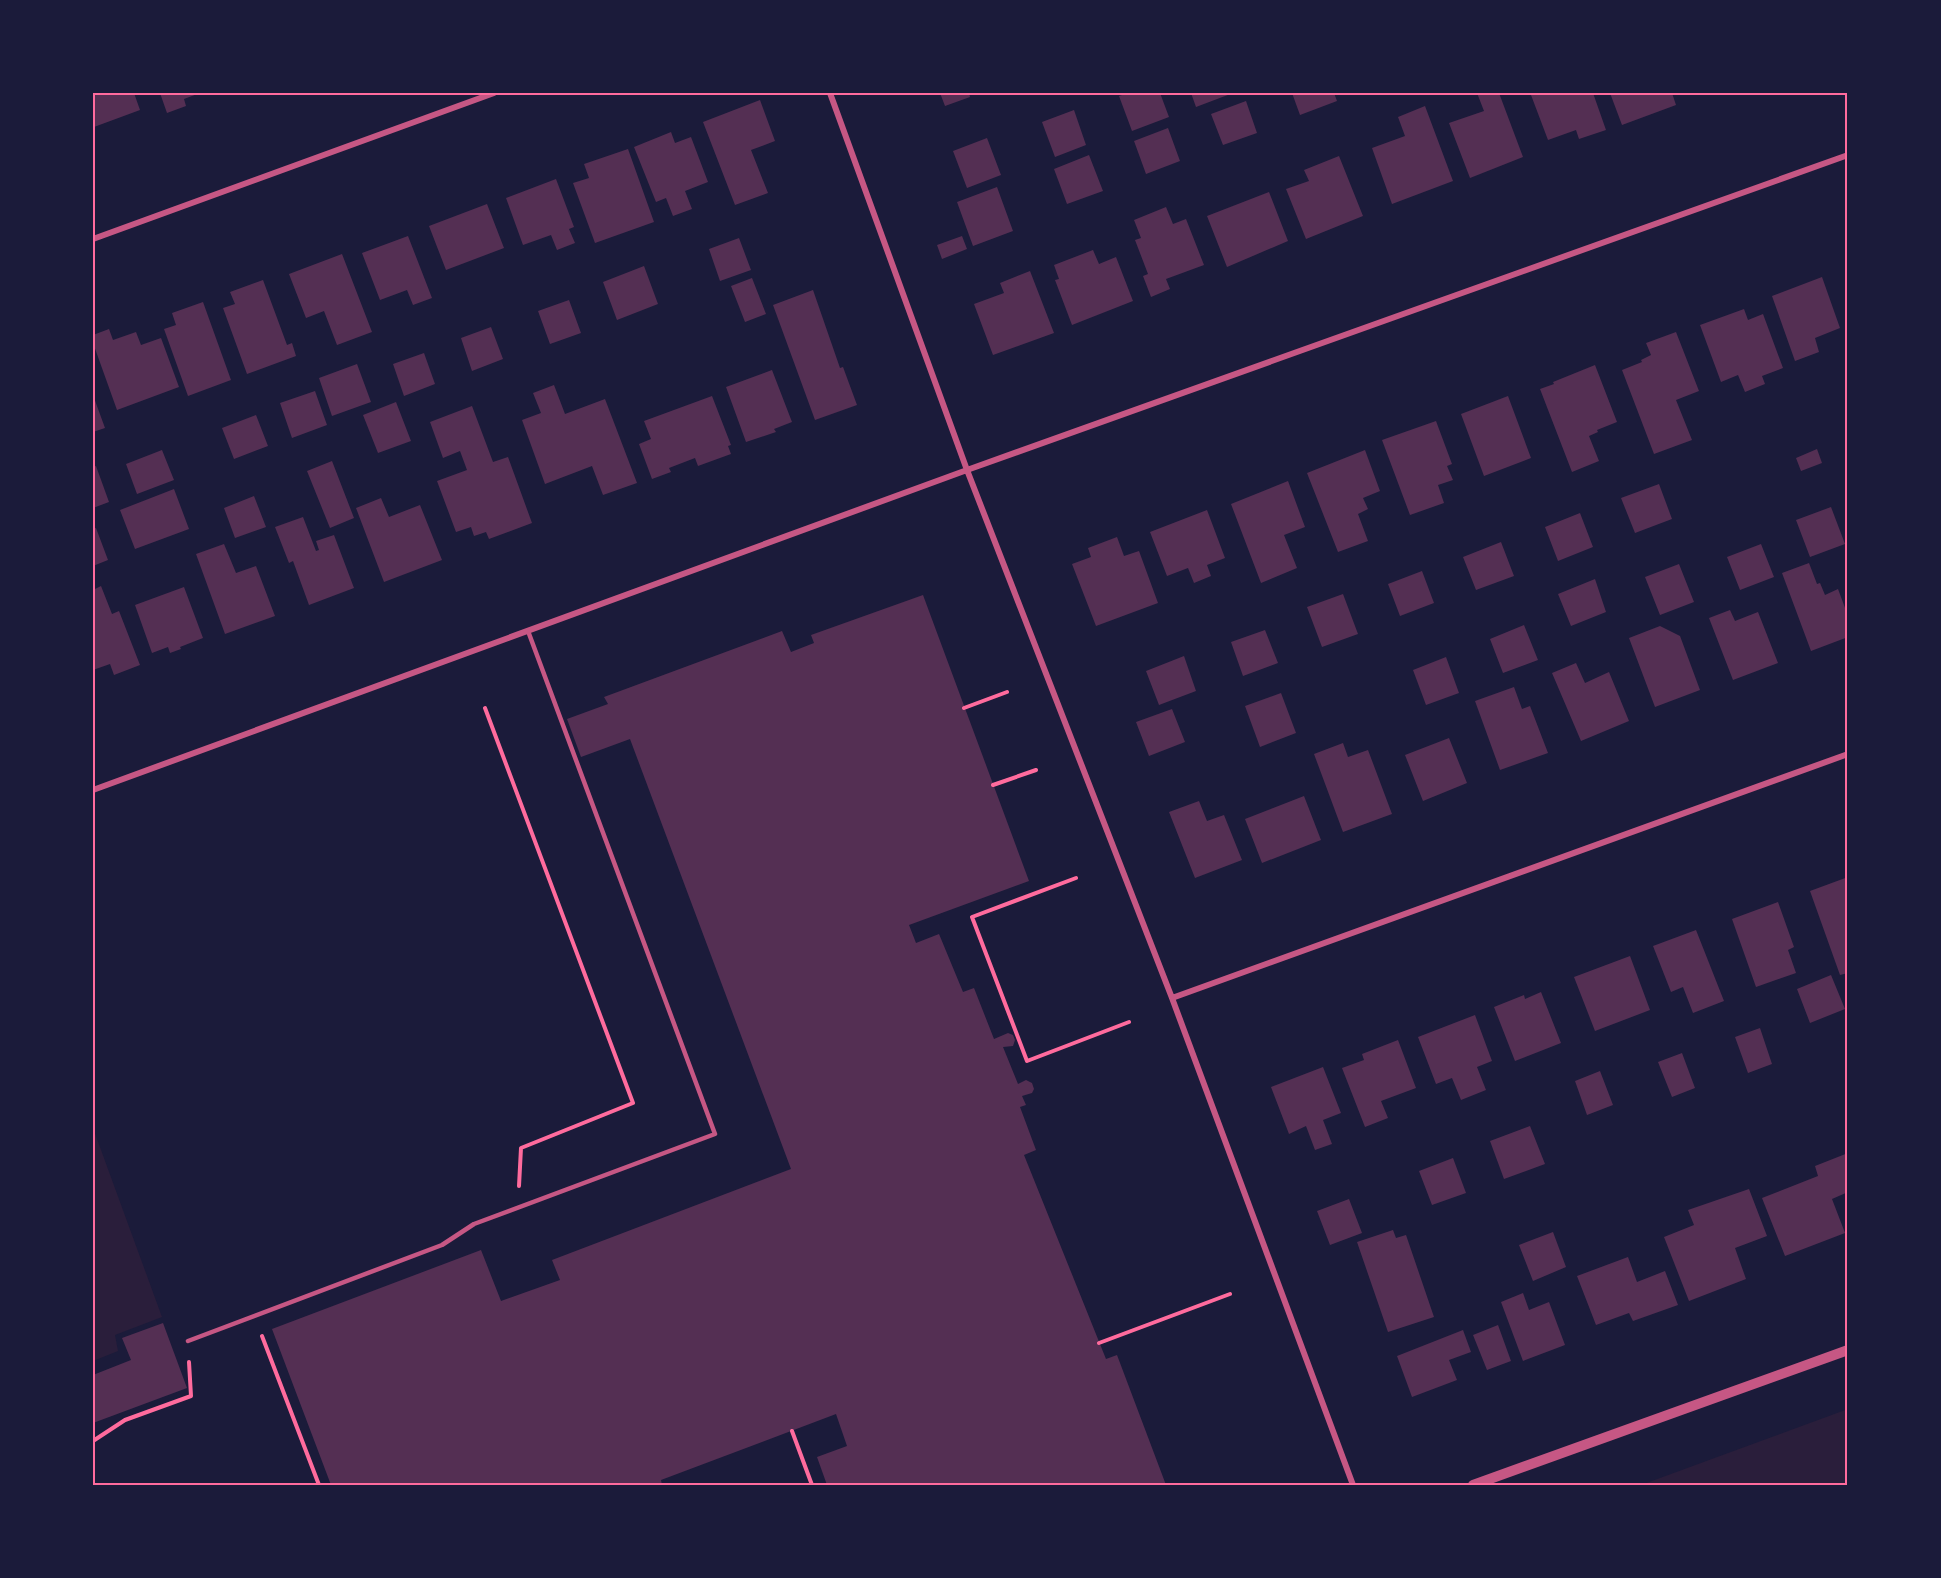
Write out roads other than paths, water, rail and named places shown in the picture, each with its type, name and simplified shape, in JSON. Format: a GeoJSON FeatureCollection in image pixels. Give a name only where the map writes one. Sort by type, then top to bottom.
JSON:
{"type":"FeatureCollection","features":[{"type":"Feature","properties":{"kind":"street"},"geometry":{"type":"LineString","coordinates":[[93,239],[494,93]]}},
{"type":"Feature","properties":{"kind":"street"},"geometry":{"type":"LineString","coordinates":[[830,93],[967,470],[1172,998],[1353,1485]]}},
{"type":"Feature","properties":{"kind":"street"},"geometry":{"type":"LineString","coordinates":[[93,790],[967,470],[1848,155]]}},
{"type":"Feature","properties":{"kind":"street"},"geometry":{"type":"LineString","coordinates":[[1172,998],[1848,754]]}},
{"type":"Feature","properties":{"kind":"street"},"geometry":{"type":"LineString","coordinates":[[1473,1485],[1848,1350]]}},
{"type":"Feature","properties":{"kind":"lane"},"geometry":{"type":"LineString","coordinates":[[188,1341],[442,1245],[474,1224],[715,1134],[528,631]]}}]}
